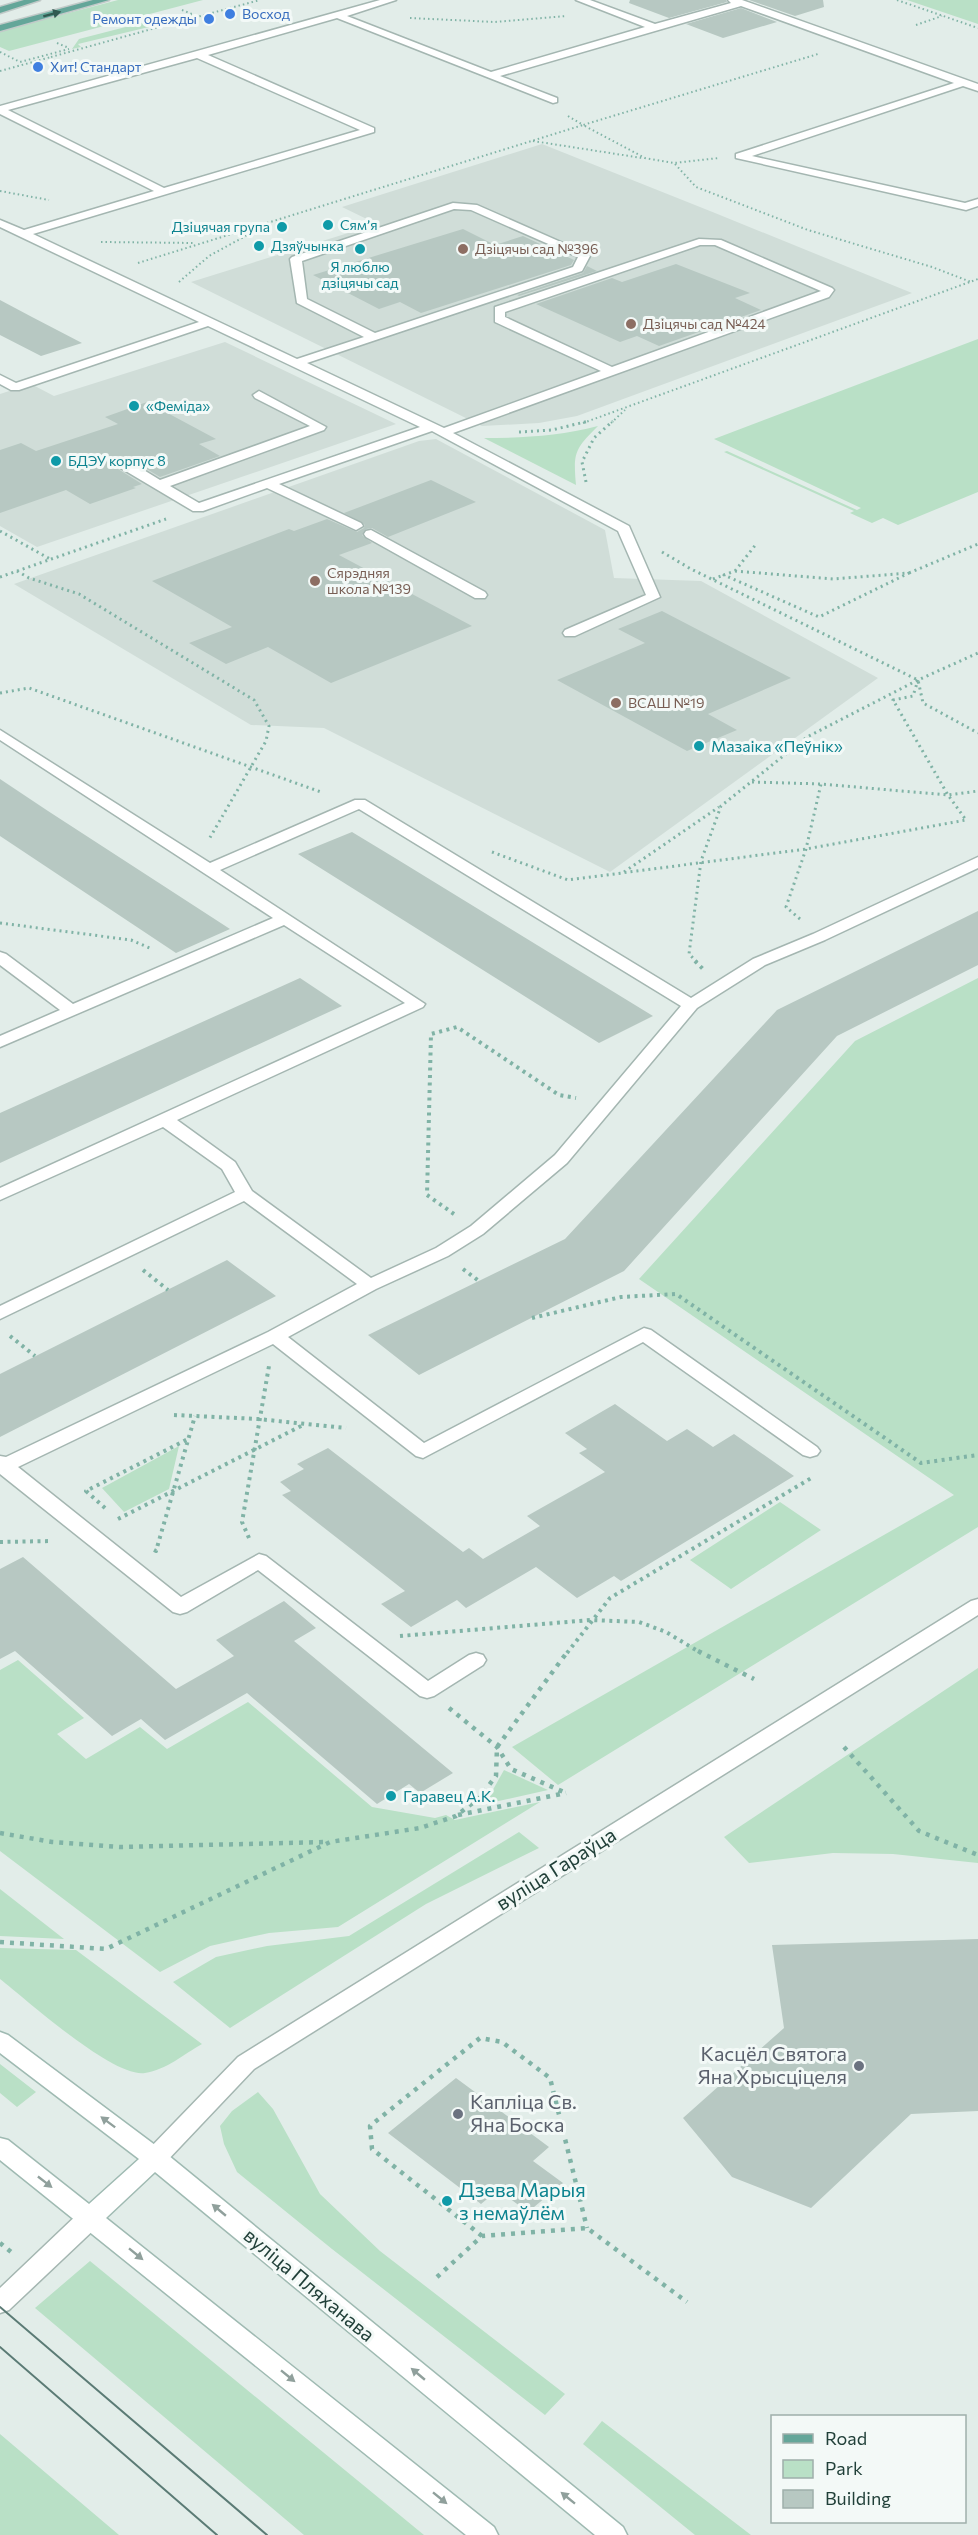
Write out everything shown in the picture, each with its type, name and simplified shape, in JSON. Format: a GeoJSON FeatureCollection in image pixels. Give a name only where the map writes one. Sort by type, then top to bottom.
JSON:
{"type":"FeatureCollection","features":[{"type":"Feature","properties":{"kind":"main road"},"geometry":{"type":"LineString","coordinates":[[0,9],[35,0]]}},
{"type":"Feature","properties":{"kind":"main road"},"geometry":{"type":"LineString","coordinates":[[0,28],[104,0]]}},
{"type":"Feature","properties":{"kind":"main road"},"geometry":{"type":"LineString","coordinates":[[0,110],[391,0]]}},
{"type":"Feature","properties":{"kind":"main road"},"geometry":{"type":"LineString","coordinates":[[581,0],[655,27]]}},
{"type":"Feature","properties":{"kind":"main road"},"geometry":{"type":"LineString","coordinates":[[491,75],[737,1],[978,88]]}},
{"type":"Feature","properties":{"kind":"main road"},"geometry":{"type":"LineString","coordinates":[[337,15],[553,100]]}},
{"type":"Feature","properties":{"kind":"main road"},"geometry":{"type":"LineString","coordinates":[[22,234],[370,130],[198,55]]}},
{"type":"Feature","properties":{"kind":"main road"},"geometry":{"type":"LineString","coordinates":[[740,156],[963,82]]}},
{"type":"Feature","properties":{"kind":"main road"},"geometry":{"type":"LineString","coordinates":[[0,110],[162,191]]}},
{"type":"Feature","properties":{"kind":"main road"},"geometry":{"type":"LineString","coordinates":[[740,156],[978,210]]}},
{"type":"Feature","properties":{"kind":"main road"},"geometry":{"type":"LineString","coordinates":[[966,207],[978,202]]}},
{"type":"Feature","properties":{"kind":"main road"},"geometry":{"type":"LineString","coordinates":[[296,363],[374,337],[578,269],[584,256],[473,207],[453,206],[296,259],[302,301],[374,337]]}},
{"type":"Feature","properties":{"kind":"main road"},"geometry":{"type":"LineString","coordinates":[[0,224],[437,429],[624,529],[653,597],[570,633]]}},
{"type":"Feature","properties":{"kind":"main road"},"geometry":{"type":"LineString","coordinates":[[124,464],[198,508],[611,371],[825,295],[828,290],[717,242],[699,242],[499,310],[499,319],[611,371]]}},
{"type":"Feature","properties":{"kind":"main road"},"geometry":{"type":"LineString","coordinates":[[0,379],[15,387],[209,322]]}},
{"type":"Feature","properties":{"kind":"main road"},"geometry":{"type":"LineString","coordinates":[[159,485],[320,427],[259,395]]}},
{"type":"Feature","properties":{"kind":"main road"},"geometry":{"type":"LineString","coordinates":[[269,484],[356,526]]}},
{"type":"Feature","properties":{"kind":"main road"},"geometry":{"type":"LineString","coordinates":[[370,534],[480,595]]}},
{"type":"Feature","properties":{"kind":"main road"},"geometry":{"type":"LineString","coordinates":[[0,734],[417,1004],[0,1195]]}},
{"type":"Feature","properties":{"kind":"main road"},"geometry":{"type":"LineString","coordinates":[[201,866],[360,803],[691,1005]]}},
{"type":"Feature","properties":{"kind":"main road"},"geometry":{"type":"LineString","coordinates":[[476,1660],[427,1691],[259,1561],[180,1607],[2,1466],[275,1336],[370,1285],[442,1252],[477,1230],[561,1159],[691,1005],[759,962],[819,937],[978,862]]}},
{"type":"Feature","properties":{"kind":"main road"},"geometry":{"type":"LineString","coordinates":[[0,1042],[283,919]]}},
{"type":"Feature","properties":{"kind":"main road"},"geometry":{"type":"LineString","coordinates":[[0,957],[71,1010]]}},
{"type":"Feature","properties":{"kind":"main road"},"geometry":{"type":"LineString","coordinates":[[165,1120],[228,1166],[245,1194],[370,1285]]}},
{"type":"Feature","properties":{"kind":"main road"},"geometry":{"type":"LineString","coordinates":[[0,1313],[245,1194]]}},
{"type":"Feature","properties":{"kind":"main road"},"geometry":{"type":"LineString","coordinates":[[275,1336],[423,1452],[644,1334],[810,1451]]}},
{"type":"Feature","properties":{"kind":"main road","name":"вуліца Гараўца"},"geometry":{"type":"LineString","coordinates":[[0,2303],[155,2157],[246,2063],[978,1606]]}},
{"type":"Feature","properties":{"kind":"main road","name":"вуліца Пляханава"},"geometry":{"type":"LineString","coordinates":[[0,2041],[155,2157],[614,2535]]}},
{"type":"Feature","properties":{"kind":"main road"},"geometry":{"type":"LineString","coordinates":[[0,2146],[485,2535]]}},
{"type":"Feature","properties":{"kind":"path"},"geometry":{"type":"LineString","coordinates":[[149,19],[159,24],[182,21],[260,0]]}},
{"type":"Feature","properties":{"kind":"path"},"geometry":{"type":"LineString","coordinates":[[897,0],[978,28]]}},
{"type":"Feature","properties":{"kind":"path"},"geometry":{"type":"LineString","coordinates":[[0,70],[192,15],[182,10]]}},
{"type":"Feature","properties":{"kind":"path"},"geometry":{"type":"LineString","coordinates":[[405,18],[495,22],[614,12]]}},
{"type":"Feature","properties":{"kind":"path"},"geometry":{"type":"LineString","coordinates":[[916,25],[943,16]]}},
{"type":"Feature","properties":{"kind":"path"},"geometry":{"type":"LineString","coordinates":[[144,20],[157,26],[177,21]]}},
{"type":"Feature","properties":{"kind":"path"},"geometry":{"type":"LineString","coordinates":[[0,52],[20,62],[69,49],[57,43]]}},
{"type":"Feature","properties":{"kind":"path"},"geometry":{"type":"LineString","coordinates":[[130,266],[583,125],[857,43]]}},
{"type":"Feature","properties":{"kind":"path"},"geometry":{"type":"LineString","coordinates":[[46,55],[51,57]]}},
{"type":"Feature","properties":{"kind":"path"},"geometry":{"type":"LineString","coordinates":[[563,114],[645,158]]}},
{"type":"Feature","properties":{"kind":"path"},"geometry":{"type":"LineString","coordinates":[[531,141],[675,163],[740,156]]}},
{"type":"Feature","properties":{"kind":"path"},"geometry":{"type":"LineString","coordinates":[[675,163],[696,187],[808,230],[932,267],[971,282]]}},
{"type":"Feature","properties":{"kind":"path"},"geometry":{"type":"LineString","coordinates":[[174,287],[209,256],[253,232],[259,225]]}},
{"type":"Feature","properties":{"kind":"path"},"geometry":{"type":"LineString","coordinates":[[98,242],[202,243]]}},
{"type":"Feature","properties":{"kind":"path"},"geometry":{"type":"LineString","coordinates":[[517,432],[552,430],[594,420],[978,279]]}},
{"type":"Feature","properties":{"kind":"path"},"geometry":{"type":"LineString","coordinates":[[587,488],[582,462],[594,438],[628,408]]}},
{"type":"Feature","properties":{"kind":"path"},"geometry":{"type":"LineString","coordinates":[[0,577],[198,508]]}},
{"type":"Feature","properties":{"kind":"path"},"geometry":{"type":"LineString","coordinates":[[624,529],[712,579],[918,680]]}},
{"type":"Feature","properties":{"kind":"path"},"geometry":{"type":"LineString","coordinates":[[0,531],[51,560]]}},
{"type":"Feature","properties":{"kind":"path"},"geometry":{"type":"LineString","coordinates":[[735,571],[757,543]]}},
{"type":"Feature","properties":{"kind":"path"},"geometry":{"type":"LineString","coordinates":[[724,575],[819,616],[909,573],[978,544]]}},
{"type":"Feature","properties":{"kind":"path"},"geometry":{"type":"LineString","coordinates":[[17,571],[29,578],[79,594],[254,700],[269,726],[266,741],[201,866]]}},
{"type":"Feature","properties":{"kind":"path"},"geometry":{"type":"LineString","coordinates":[[712,579],[735,571],[833,579],[909,573]]}},
{"type":"Feature","properties":{"kind":"path"},"geometry":{"type":"LineString","coordinates":[[623,872],[721,806],[807,737],[918,680],[978,653]]}},
{"type":"Feature","properties":{"kind":"path"},"geometry":{"type":"LineString","coordinates":[[918,680],[923,703],[978,733]]}},
{"type":"Feature","properties":{"kind":"path"},"geometry":{"type":"LineString","coordinates":[[491,852],[568,880],[806,849],[966,820],[948,795],[893,700],[913,696],[918,680]]}},
{"type":"Feature","properties":{"kind":"path"},"geometry":{"type":"LineString","coordinates":[[0,693],[29,688],[252,769],[360,803]]}},
{"type":"Feature","properties":{"kind":"path"},"geometry":{"type":"LineString","coordinates":[[751,782],[821,784],[948,795],[978,791]]}},
{"type":"Feature","properties":{"kind":"path"},"geometry":{"type":"LineString","coordinates":[[819,937],[786,907],[806,849],[821,784]]}},
{"type":"Feature","properties":{"kind":"path"},"geometry":{"type":"LineString","coordinates":[[719,986],[689,954],[701,861],[721,806]]}},
{"type":"Feature","properties":{"kind":"path"},"geometry":{"type":"LineString","coordinates":[[0,923],[131,940],[184,961]]}},
{"type":"Feature","properties":{"kind":"path"},"geometry":{"type":"LineString","coordinates":[[477,1230],[427,1195],[431,1034],[458,1027],[560,1095],[607,1105]]}},
{"type":"Feature","properties":{"kind":"path"},"geometry":{"type":"LineString","coordinates":[[140,1268],[168,1290]]}},
{"type":"Feature","properties":{"kind":"path"},"geometry":{"type":"LineString","coordinates":[[532,1318],[573,1307],[644,1293],[676,1294],[921,1463],[978,1455]]}},
{"type":"Feature","properties":{"kind":"path"},"geometry":{"type":"LineString","coordinates":[[9,1335],[35,1356]]}},
{"type":"Feature","properties":{"kind":"path"},"geometry":{"type":"LineString","coordinates":[[259,1561],[242,1522],[258,1419],[275,1336]]}},
{"type":"Feature","properties":{"kind":"path"},"geometry":{"type":"LineString","coordinates":[[163,1415],[258,1419],[400,1435]]}},
{"type":"Feature","properties":{"kind":"path"},"geometry":{"type":"LineString","coordinates":[[149,1545],[156,1551],[195,1416]]}},
{"type":"Feature","properties":{"kind":"path"},"geometry":{"type":"LineString","coordinates":[[118,1519],[305,1423]]}},
{"type":"Feature","properties":{"kind":"path"},"geometry":{"type":"LineString","coordinates":[[126,1526],[86,1491],[189,1439]]}},
{"type":"Feature","properties":{"kind":"path"},"geometry":{"type":"LineString","coordinates":[[456,1816],[479,1798],[496,1776],[497,1747],[591,1620],[610,1598],[831,1466],[810,1451]]}},
{"type":"Feature","properties":{"kind":"path"},"geometry":{"type":"LineString","coordinates":[[0,1542],[95,1539]]}},
{"type":"Feature","properties":{"kind":"path"},"geometry":{"type":"LineString","coordinates":[[359,1639],[591,1620],[639,1622],[666,1632],[705,1655],[754,1678]]}},
{"type":"Feature","properties":{"kind":"path"},"geometry":{"type":"LineString","coordinates":[[0,1833],[52,1842],[120,1846],[330,1842],[420,1828],[456,1816],[566,1793],[539,1784],[511,1769],[497,1747],[427,1691]]}},
{"type":"Feature","properties":{"kind":"path"},"geometry":{"type":"LineString","coordinates":[[844,1748],[919,1831],[978,1855]]}},
{"type":"Feature","properties":{"kind":"path"},"geometry":{"type":"LineString","coordinates":[[0,1942],[106,1949],[330,1842]]}},
{"type":"Feature","properties":{"kind":"path"},"geometry":{"type":"LineString","coordinates":[[482,2236],[372,2149],[370,2126],[480,2038],[502,2042],[550,2078],[587,2228],[687,2302]]}},
{"type":"Feature","properties":{"kind":"path"},"geometry":{"type":"LineString","coordinates":[[437,2277],[482,2236],[587,2228]]}},
{"type":"Feature","properties":{"kind":"shaded area"},"geometry":{"type":"Polygon","coordinates":[[[542,144],[912,293],[577,416],[539,423],[482,426],[191,282],[377,224],[342,207],[542,144]]]}},
{"type":"Feature","properties":{"kind":"shaded area"},"geometry":{"type":"Polygon","coordinates":[[[225,342],[396,424],[37,547],[0,526],[0,394],[31,384],[54,396],[225,342]]]}},
{"type":"Feature","properties":{"kind":"shaded area"},"geometry":{"type":"Polygon","coordinates":[[[436,439],[605,530],[614,578],[701,581],[878,678],[610,872],[324,728],[251,725],[14,584],[419,441],[436,439]]]}},
{"type":"Feature","properties":{"kind":"green space"},"geometry":{"type":"Polygon","coordinates":[[[118,0],[203,0],[9,51],[0,47],[0,31],[118,0]]]}},
{"type":"Feature","properties":{"kind":"green space"},"geometry":{"type":"Polygon","coordinates":[[[907,0],[978,0],[978,24],[907,0]]]}},
{"type":"Feature","properties":{"kind":"green space"},"geometry":{"type":"Polygon","coordinates":[[[145,22],[153,26],[78,44],[81,47],[72,49],[79,39],[145,22]]]}},
{"type":"Feature","properties":{"kind":"green space"},"geometry":{"type":"Polygon","coordinates":[[[978,339],[978,492],[898,525],[883,518],[872,523],[850,513],[854,511],[724,452],[727,451],[857,510],[861,508],[714,439],[978,339]]]}},
{"type":"Feature","properties":{"kind":"green space"},"geometry":{"type":"Polygon","coordinates":[[[598,426],[584,440],[577,452],[576,485],[484,438],[541,436],[598,426]]]}},
{"type":"Feature","properties":{"kind":"green space"},"geometry":{"type":"Polygon","coordinates":[[[978,978],[978,1527],[558,1785],[512,1747],[954,1495],[639,1279],[855,1041],[978,978]]]}},
{"type":"Feature","properties":{"kind":"green space"},"geometry":{"type":"Polygon","coordinates":[[[179,1446],[169,1489],[124,1512],[102,1488],[179,1446]]]}},
{"type":"Feature","properties":{"kind":"green space"},"geometry":{"type":"Polygon","coordinates":[[[780,1502],[821,1530],[731,1589],[690,1560],[780,1502]]]}},
{"type":"Feature","properties":{"kind":"green space"},"geometry":{"type":"Polygon","coordinates":[[[18,1660],[84,1718],[57,1734],[86,1759],[140,1727],[167,1749],[248,1702],[372,1807],[435,1818],[446,1815],[455,1820],[540,1802],[338,1927],[269,1933],[210,1946],[160,1972],[0,1851],[0,1670],[18,1660]]]}},
{"type":"Feature","properties":{"kind":"green space"},"geometry":{"type":"Polygon","coordinates":[[[978,1668],[978,1863],[893,1854],[833,1853],[749,1863],[724,1837],[978,1668]]]}},
{"type":"Feature","properties":{"kind":"green space"},"geometry":{"type":"Polygon","coordinates":[[[504,1770],[548,1790],[485,1804],[504,1770]]]}},
{"type":"Feature","properties":{"kind":"green space"},"geometry":{"type":"Polygon","coordinates":[[[519,1832],[539,1848],[426,1904],[230,2028],[173,1982],[216,1957],[267,1946],[349,1936],[519,1832]]]}},
{"type":"Feature","properties":{"kind":"green space"},"geometry":{"type":"Polygon","coordinates":[[[0,1889],[64,1939],[0,1936],[0,1889]]]}},
{"type":"Feature","properties":{"kind":"green space"},"geometry":{"type":"Polygon","coordinates":[[[0,1948],[76,1950],[202,2044],[168,2065],[145,2073],[131,2071],[113,2063],[71,2036],[0,1979],[0,1948]]]}},
{"type":"Feature","properties":{"kind":"green space"},"geometry":{"type":"Polygon","coordinates":[[[0,2064],[36,2092],[17,2107],[0,2093],[0,2064]]]}},
{"type":"Feature","properties":{"kind":"green space"},"geometry":{"type":"Polygon","coordinates":[[[258,2092],[273,2109],[320,2194],[380,2251],[565,2394],[545,2415],[237,2172],[224,2144],[220,2126],[232,2111],[258,2092]]]}},
{"type":"Feature","properties":{"kind":"green space"},"geometry":{"type":"Polygon","coordinates":[[[90,2261],[424,2535],[304,2535],[35,2308],[90,2261]]]}},
{"type":"Feature","properties":{"kind":"green space"},"geometry":{"type":"Polygon","coordinates":[[[602,2421],[751,2535],[695,2535],[583,2444],[602,2421]]]}},
{"type":"Feature","properties":{"kind":"green space"},"geometry":{"type":"Polygon","coordinates":[[[0,2434],[119,2535],[0,2535],[0,2434]]]}},
{"type":"Feature","properties":{"kind":"building"},"geometry":{"type":"Polygon","coordinates":[[[630,0],[726,0],[727,2],[669,18],[629,3],[630,0]]]}},
{"type":"Feature","properties":{"kind":"building"},"geometry":{"type":"Polygon","coordinates":[[[749,0],[823,0],[824,7],[795,16],[749,0]]]}},
{"type":"Feature","properties":{"kind":"building"},"geometry":{"type":"Polygon","coordinates":[[[741,8],[777,22],[723,38],[686,24],[741,8]]]}},
{"type":"Feature","properties":{"kind":"building"},"geometry":{"type":"Polygon","coordinates":[[[463,229],[495,245],[523,236],[574,260],[571,265],[421,313],[400,302],[379,309],[313,275],[463,229]]]}},
{"type":"Feature","properties":{"kind":"building"},"geometry":{"type":"Polygon","coordinates":[[[676,264],[750,293],[735,298],[761,310],[659,346],[637,336],[620,342],[536,304],[612,278],[622,282],[676,264]]]}},
{"type":"Feature","properties":{"kind":"building"},"geometry":{"type":"Polygon","coordinates":[[[587,266],[597,271],[517,295],[583,273],[587,266]]]}},
{"type":"Feature","properties":{"kind":"building"},"geometry":{"type":"Polygon","coordinates":[[[0,300],[82,343],[41,356],[0,335],[0,300]]]}},
{"type":"Feature","properties":{"kind":"building","name":"БДЭУ корпус 8"},"geometry":{"type":"Polygon","coordinates":[[[147,402],[216,439],[199,444],[220,456],[160,477],[130,459],[119,459],[116,463],[118,469],[142,484],[90,504],[66,490],[0,513],[0,450],[21,443],[36,451],[118,424],[105,417],[147,402]]]}},
{"type":"Feature","properties":{"kind":"building"},"geometry":{"type":"Polygon","coordinates":[[[431,480],[476,502],[388,537],[372,528],[366,529],[362,535],[372,543],[339,555],[472,626],[331,683],[268,647],[226,664],[189,643],[232,627],[152,581],[289,529],[294,531],[327,519],[357,532],[365,525],[344,513],[431,480]]]}},
{"type":"Feature","properties":{"kind":"building"},"geometry":{"type":"Polygon","coordinates":[[[662,611],[791,678],[708,714],[737,730],[687,751],[557,680],[645,643],[618,629],[662,611]]]}},
{"type":"Feature","properties":{"kind":"building"},"geometry":{"type":"Polygon","coordinates":[[[0,779],[230,929],[176,953],[0,836],[0,779]]]}},
{"type":"Feature","properties":{"kind":"building"},"geometry":{"type":"Polygon","coordinates":[[[352,832],[653,1016],[599,1043],[298,854],[352,832]]]}},
{"type":"Feature","properties":{"kind":"building"},"geometry":{"type":"Polygon","coordinates":[[[978,911],[978,965],[837,1036],[624,1271],[419,1375],[368,1335],[565,1239],[777,1010],[978,911]]]}},
{"type":"Feature","properties":{"kind":"building"},"geometry":{"type":"Polygon","coordinates":[[[300,978],[342,1006],[0,1163],[0,1113],[300,978]]]}},
{"type":"Feature","properties":{"kind":"building"},"geometry":{"type":"Polygon","coordinates":[[[227,1260],[276,1296],[0,1437],[0,1374],[227,1260]]]}},
{"type":"Feature","properties":{"kind":"building"},"geometry":{"type":"Polygon","coordinates":[[[615,1404],[667,1441],[687,1429],[713,1447],[734,1434],[794,1476],[621,1581],[614,1576],[577,1598],[536,1567],[466,1608],[457,1600],[411,1627],[381,1604],[405,1591],[282,1495],[291,1491],[280,1482],[304,1469],[297,1464],[328,1448],[463,1552],[469,1548],[483,1559],[540,1526],[527,1516],[605,1472],[579,1453],[587,1449],[565,1433],[615,1404]]]}},
{"type":"Feature","properties":{"kind":"building"},"geometry":{"type":"Polygon","coordinates":[[[23,1557],[176,1689],[234,1656],[216,1640],[284,1601],[316,1628],[294,1641],[453,1773],[420,1793],[409,1784],[377,1804],[247,1693],[165,1740],[141,1719],[112,1736],[15,1651],[0,1659],[0,1569],[23,1557]]]}},
{"type":"Feature","properties":{"kind":"building","name":"Касцёл Святога Яна Хрысціцеля"},"geometry":{"type":"Polygon","coordinates":[[[978,1939],[978,2111],[911,2114],[811,2208],[732,2177],[683,2118],[784,2028],[772,1945],[978,1939]]]}},
{"type":"Feature","properties":{"kind":"building","name":"Капліца Св. Яна Боска"},"geometry":{"type":"Polygon","coordinates":[[[456,2078],[549,2147],[533,2161],[563,2183],[528,2212],[498,2190],[481,2204],[388,2133],[456,2078]]]}},
{"type":"Feature","properties":{"kind":"tram line"},"geometry":{"type":"LineString","coordinates":[[0,2307],[267,2535]]}},
{"type":"Feature","properties":{"kind":"tram line"},"geometry":{"type":"LineString","coordinates":[[0,2347],[217,2535]]}},
{"type":"Feature","properties":{"kind":"place","name":"Восход"},"geometry":{"type":"Point","coordinates":[230,14]}},
{"type":"Feature","properties":{"kind":"place","name":"Ремонт одежды"},"geometry":{"type":"Point","coordinates":[209,19]}},
{"type":"Feature","properties":{"kind":"place","name":"Хит! Стандарт"},"geometry":{"type":"Point","coordinates":[38,67]}},
{"type":"Feature","properties":{"kind":"place","name":"Сямʼя"},"geometry":{"type":"Point","coordinates":[328,225]}},
{"type":"Feature","properties":{"kind":"place","name":"Дзіцячая група"},"geometry":{"type":"Point","coordinates":[282,227]}},
{"type":"Feature","properties":{"kind":"place","name":"Дзяўчынка"},"geometry":{"type":"Point","coordinates":[259,246]}},
{"type":"Feature","properties":{"kind":"place","name":"Я люблю дзіцячы сад"},"geometry":{"type":"Point","coordinates":[360,249]}},
{"type":"Feature","properties":{"kind":"place","name":"Дзіцячы сад №396"},"geometry":{"type":"Point","coordinates":[463,249]}},
{"type":"Feature","properties":{"kind":"place","name":"Дзіцячы сад №424"},"geometry":{"type":"Point","coordinates":[631,324]}},
{"type":"Feature","properties":{"kind":"place","name":"«Феміда»"},"geometry":{"type":"Point","coordinates":[134,406]}},
{"type":"Feature","properties":{"kind":"place","name":"БДЭУ корпус 8"},"geometry":{"type":"Point","coordinates":[56,461]}},
{"type":"Feature","properties":{"kind":"place","name":"Сярэдняя школа №139"},"geometry":{"type":"Point","coordinates":[315,581]}},
{"type":"Feature","properties":{"kind":"place","name":"ВСАШ №19"},"geometry":{"type":"Point","coordinates":[616,703]}},
{"type":"Feature","properties":{"kind":"place","name":"Мазаіка «Пеўнік»"},"geometry":{"type":"Point","coordinates":[699,746]}},
{"type":"Feature","properties":{"kind":"place","name":"Гаравец А.К."},"geometry":{"type":"Point","coordinates":[391,1796]}},
{"type":"Feature","properties":{"kind":"place","name":"Касцёл Святога Яна Хрысціцеля"},"geometry":{"type":"Point","coordinates":[859,2066]}},
{"type":"Feature","properties":{"kind":"place","name":"Капліца Св. Яна Боска"},"geometry":{"type":"Point","coordinates":[458,2114]}},
{"type":"Feature","properties":{"kind":"place","name":"Дзева Марыя з немаўлём"},"geometry":{"type":"Point","coordinates":[447,2201]}}]}
